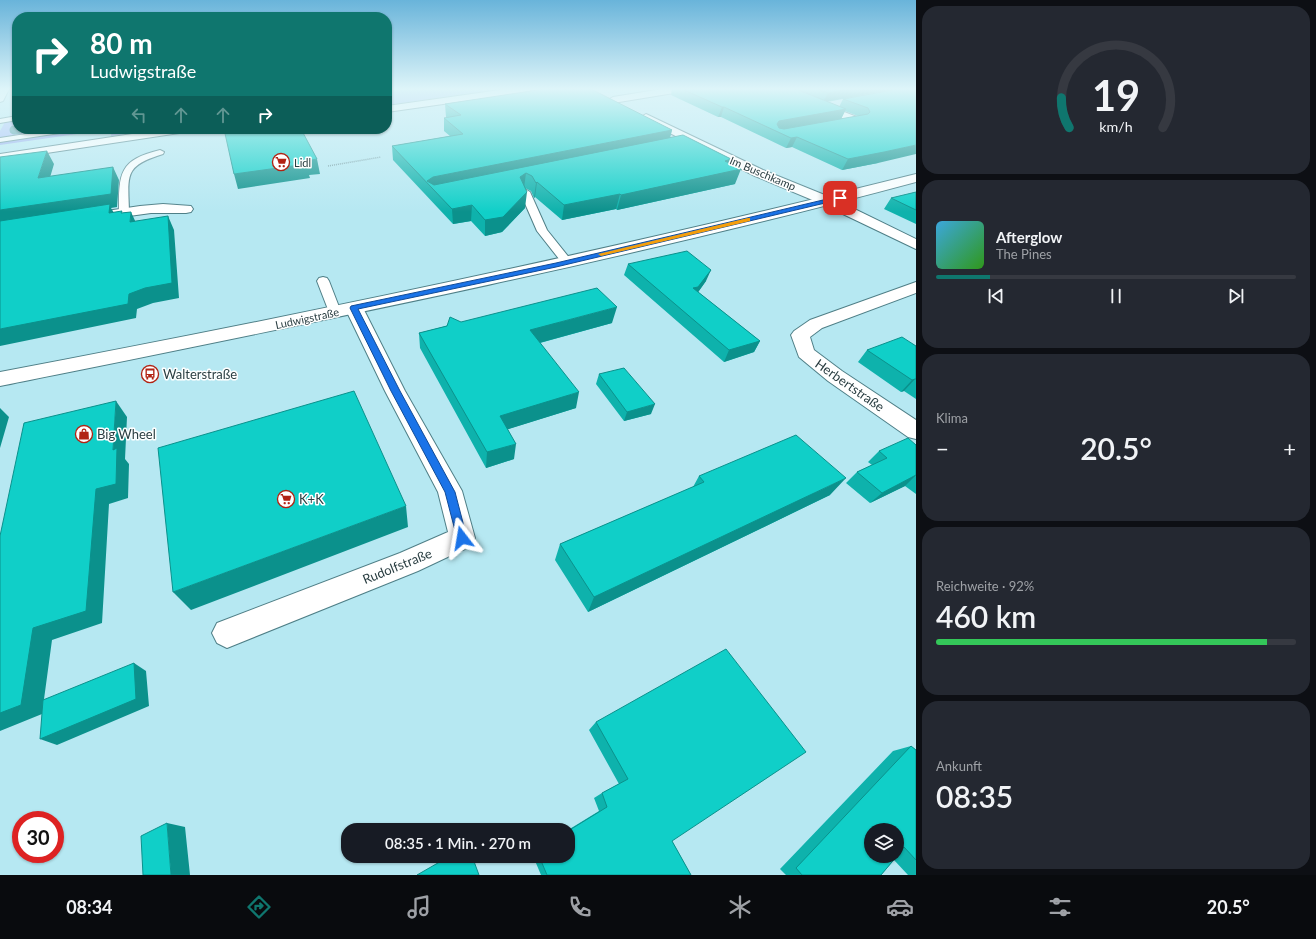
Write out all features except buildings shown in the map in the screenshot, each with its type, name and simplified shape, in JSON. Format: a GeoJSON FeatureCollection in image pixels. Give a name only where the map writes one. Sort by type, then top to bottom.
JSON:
{"type":"FeatureCollection","features":[{"type":"Feature","properties":{"kind":"street","name":"Im Buschkamp"},"geometry":{"type":"LineString","coordinates":[[670,130],[759,173],[827,201],[916,245]]}},
{"type":"Feature","properties":{"kind":"street"},"geometry":{"type":"LineString","coordinates":[[0,157],[153,134]]}},
{"type":"Feature","properties":{"kind":"street","name":"Ludwigstraße"},"geometry":{"type":"LineString","coordinates":[[0,379],[345,310],[567,262],[827,201],[916,178]]}},
{"type":"Feature","properties":{"kind":"street"},"geometry":{"type":"LineString","coordinates":[[77,219],[169,207],[186,209]]}},
{"type":"Feature","properties":{"kind":"street","name":"Herbertstraße"},"geometry":{"type":"LineString","coordinates":[[916,287],[816,324],[800,335],[806,353],[835,376],[916,431]]}},
{"type":"Feature","properties":{"kind":"street","name":"Rudolfstraße"},"geometry":{"type":"LineString","coordinates":[[227,633],[409,562],[462,538],[450,492],[395,391],[345,310]]}},
{"type":"Feature","properties":{"kind":"lane"},"geometry":{"type":"LineString","coordinates":[[0,140],[40,134]]}},
{"type":"Feature","properties":{"kind":"lane"},"geometry":{"type":"LineString","coordinates":[[681,145],[694,142]]}},
{"type":"Feature","properties":{"kind":"lane"},"geometry":{"type":"LineString","coordinates":[[124,212],[125,181],[131,166],[146,156],[160,152]]}},
{"type":"Feature","properties":{"kind":"lane"},"geometry":{"type":"LineString","coordinates":[[525,192],[542,231],[567,262]]}},
{"type":"Feature","properties":{"kind":"lane"},"geometry":{"type":"LineString","coordinates":[[323,281],[345,310]]}},
{"type":"Feature","properties":{"kind":"path"},"geometry":{"type":"LineString","coordinates":[[328,166],[381,157]]}},
{"type":"Feature","properties":{"kind":"shaded area"},"geometry":{"type":"Polygon","coordinates":[[[12,130],[12,134],[46,134],[0,140],[0,131],[12,130]]]}},
{"type":"Feature","properties":{"kind":"shaded area"},"geometry":{"type":"Polygon","coordinates":[[[46,134],[77,134],[0,145],[0,140],[46,134]]]}},
{"type":"Feature","properties":{"kind":"shaded area"},"geometry":{"type":"Polygon","coordinates":[[[111,134],[125,134],[111,136],[111,134]]]}},
{"type":"Feature","properties":{"kind":"slow traffic"},"geometry":{"type":"LineString","coordinates":[[601,254],[748,220]]}},
{"type":"Feature","properties":{"kind":"place","name":"Lidl"},"geometry":{"type":"Point","coordinates":[281,162]}},
{"type":"Feature","properties":{"kind":"place","name":"Walterstraße"},"geometry":{"type":"Point","coordinates":[150,374]}},
{"type":"Feature","properties":{"kind":"place","name":"Big Wheel"},"geometry":{"type":"Point","coordinates":[84,434]}},
{"type":"Feature","properties":{"kind":"place","name":"K+K"},"geometry":{"type":"Point","coordinates":[286,499]}},
{"type":"Feature","properties":{"kind":"route"},"geometry":{"type":"LineString","coordinates":[[462,538],[450,492],[395,391],[354,308],[556,265],[840,198]]}}]}
